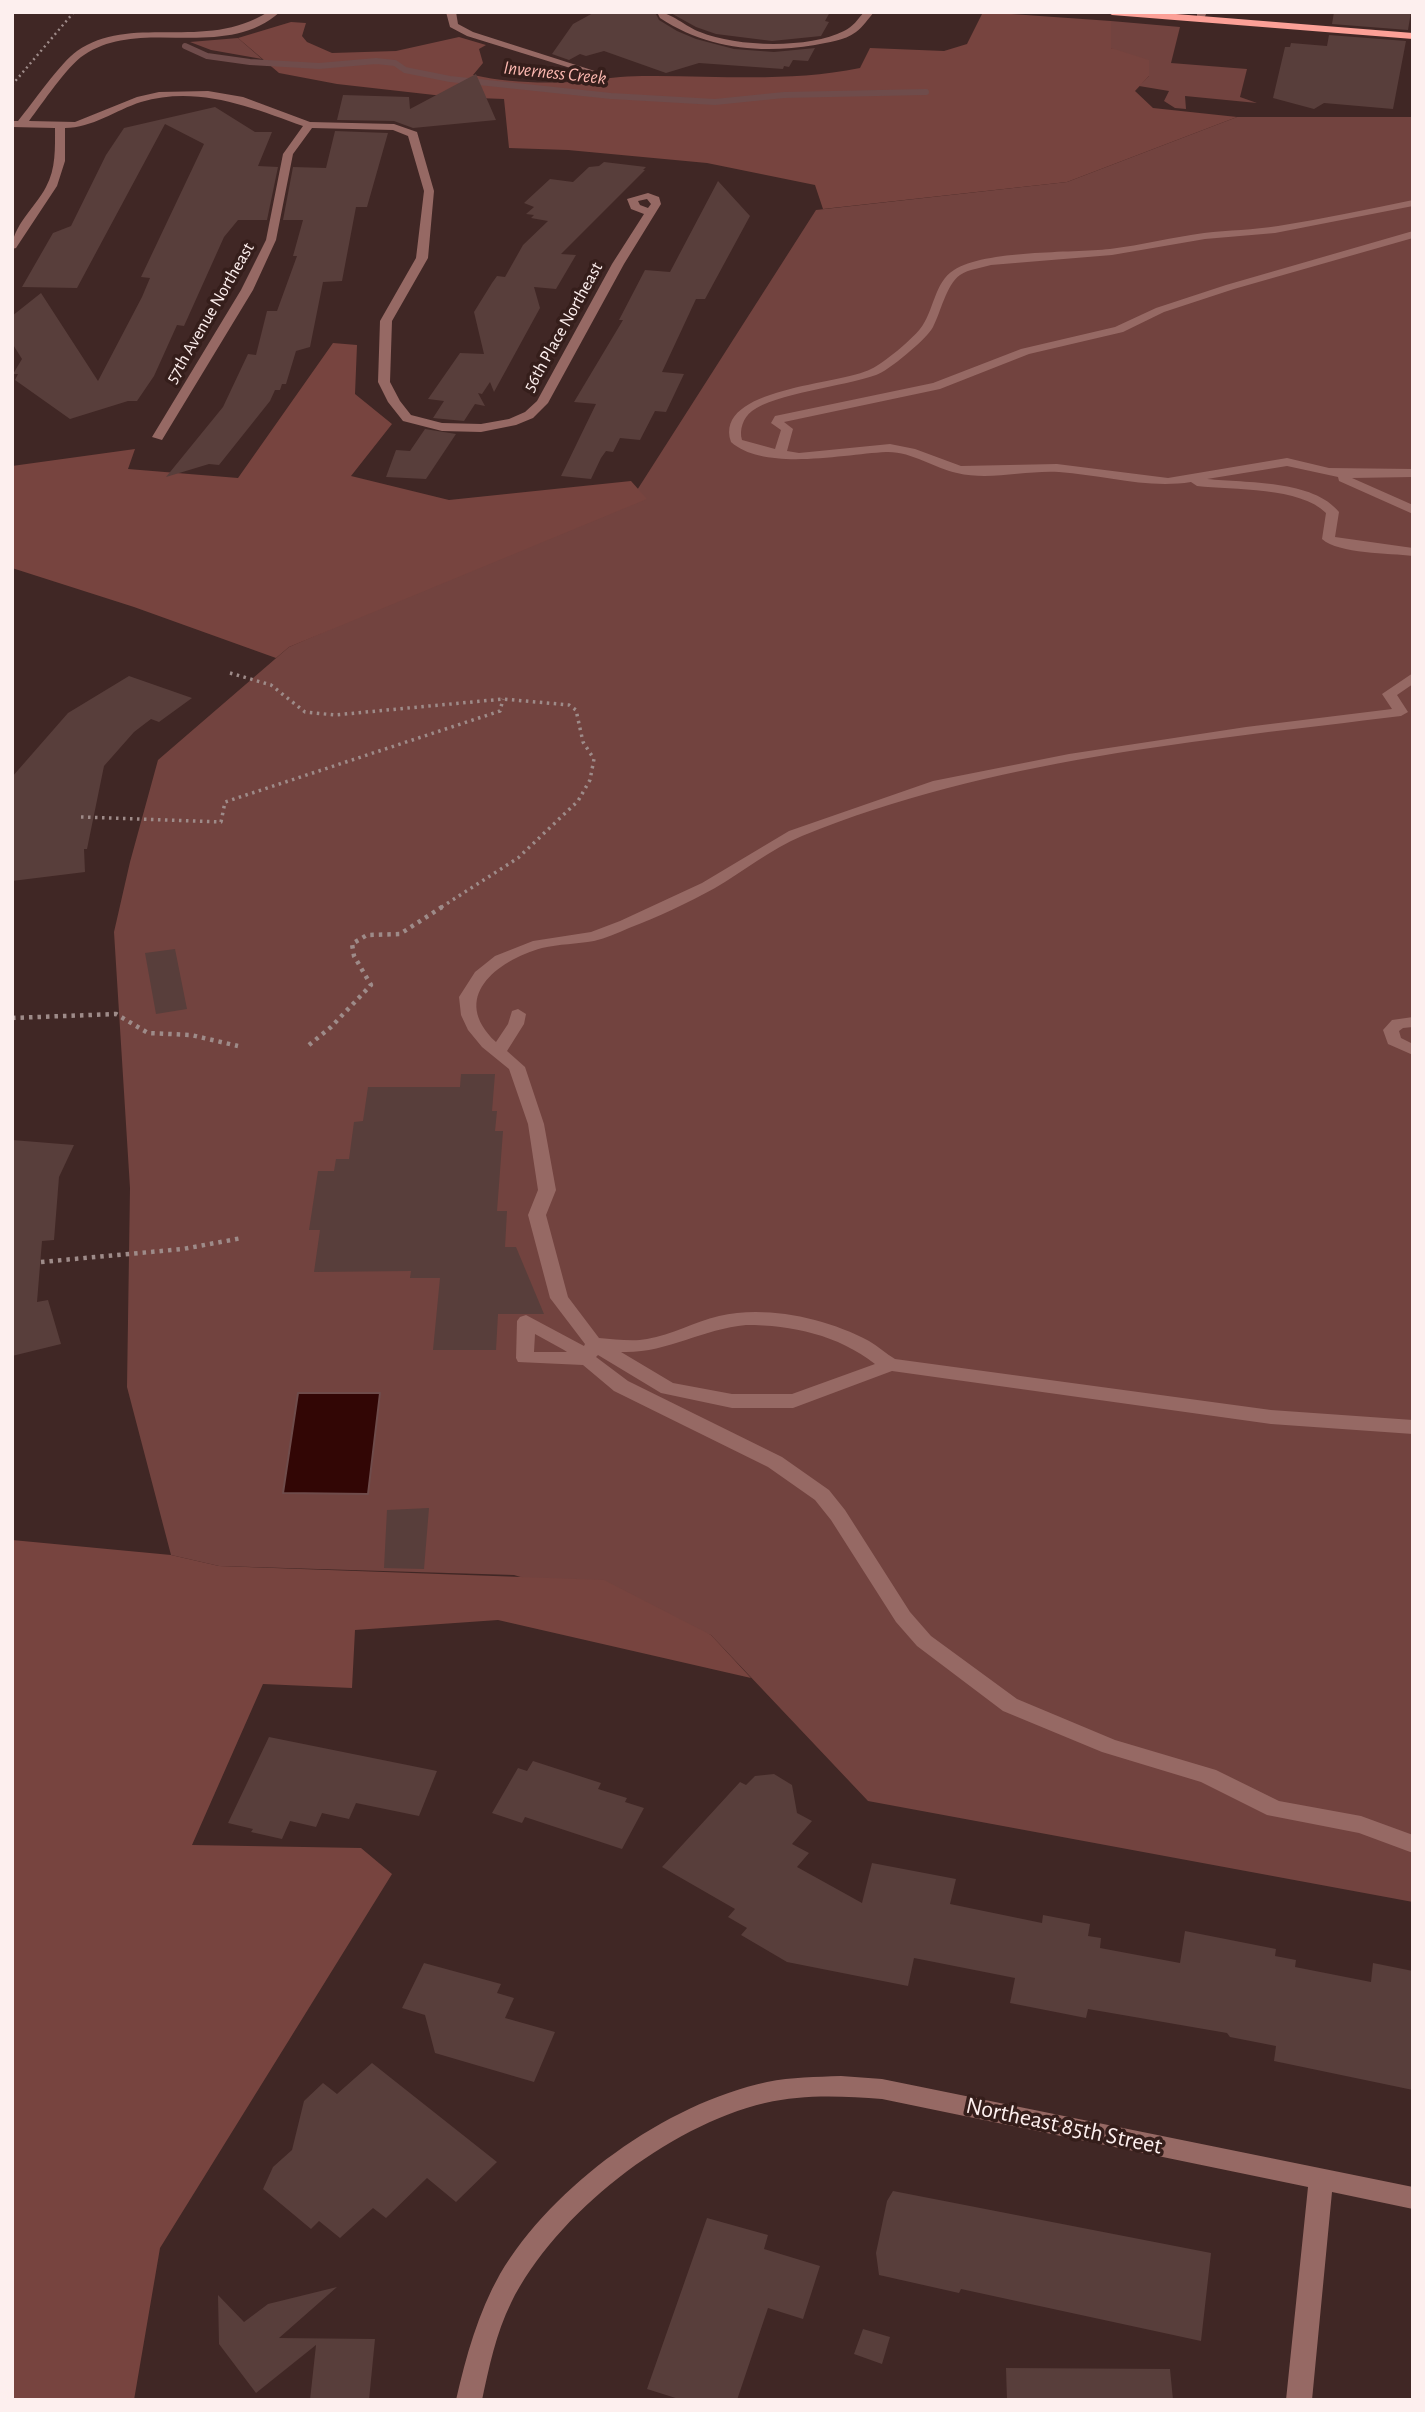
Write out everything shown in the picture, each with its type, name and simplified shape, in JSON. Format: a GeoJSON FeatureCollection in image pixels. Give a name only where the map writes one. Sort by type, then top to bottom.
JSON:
{"type":"FeatureCollection","features":[{"type":"Feature","properties":{"kind":"main road"},"geometry":{"type":"LineString","coordinates":[[1112,12],[1201,16],[1413,36]]}},
{"type":"Feature","properties":{"kind":"street"},"geometry":{"type":"LineString","coordinates":[[16,124],[78,54],[90,45],[143,37],[223,34],[246,30],[275,12]]}},
{"type":"Feature","properties":{"kind":"street"},"geometry":{"type":"LineString","coordinates":[[451,12],[453,25],[470,34],[596,73]]}},
{"type":"Feature","properties":{"kind":"street"},"geometry":{"type":"LineString","coordinates":[[662,12],[673,24],[705,36],[730,43],[777,46],[835,37],[849,32],[869,12]]}},
{"type":"Feature","properties":{"kind":"street"},"geometry":{"type":"LineString","coordinates":[[16,124],[60,127],[89,122],[137,100],[181,93],[239,99],[309,125]]}},
{"type":"Feature","properties":{"kind":"street","name":"56th Place Northeast"},"geometry":{"type":"LineString","coordinates":[[309,125],[394,127],[413,134],[429,191],[422,258],[386,321],[384,382],[394,402],[407,418],[442,427],[481,428],[512,422],[529,415],[542,402],[618,264],[650,213]]}},
{"type":"Feature","properties":{"kind":"street","name":"57th Avenue Northeast"},"geometry":{"type":"LineString","coordinates":[[158,437],[253,277],[271,240],[288,154],[309,125]]}},
{"type":"Feature","properties":{"kind":"street"},"geometry":{"type":"LineString","coordinates":[[12,246],[52,186],[60,161],[60,127]]}},
{"type":"Feature","properties":{"kind":"street"},"geometry":{"type":"LineString","coordinates":[[1413,202],[1275,230],[1205,236],[1112,252],[991,261],[969,267],[956,273],[948,282],[926,330],[875,372],[766,400],[747,409],[737,422],[734,433],[737,442],[780,455],[821,457],[890,448],[911,452],[959,470],[976,472],[1057,468],[1168,482],[1199,482],[1300,493],[1322,501],[1333,512],[1328,539],[1342,544],[1413,552]]}},
{"type":"Feature","properties":{"kind":"street"},"geometry":{"type":"LineString","coordinates":[[780,455],[780,446],[787,438],[787,429],[776,423],[779,419],[936,386],[1026,351],[1119,330],[1160,310],[1218,291],[1413,234]]}},
{"type":"Feature","properties":{"kind":"street"},"geometry":{"type":"LineString","coordinates":[[1168,482],[1287,462],[1308,465],[1327,472],[1413,510]]}},
{"type":"Feature","properties":{"kind":"street"},"geometry":{"type":"LineString","coordinates":[[1327,472],[1413,473]]}},
{"type":"Feature","properties":{"kind":"street"},"geometry":{"type":"LineString","coordinates":[[1407,711],[1389,694],[1413,677]]}},
{"type":"Feature","properties":{"kind":"street"},"geometry":{"type":"LineString","coordinates":[[1407,711],[1245,731],[1069,758],[938,784],[794,834],[707,886],[626,924],[594,936],[539,944],[501,959],[481,975],[467,997],[469,1016],[476,1030],[488,1044],[517,1067],[536,1124],[547,1190],[537,1214],[559,1298],[590,1351],[621,1386],[775,1462],[822,1495],[903,1617],[924,1641],[1010,1705],[1098,1742],[1208,1776],[1275,1809],[1361,1825],[1413,1844]]}},
{"type":"Feature","properties":{"kind":"street"},"geometry":{"type":"LineString","coordinates":[[498,1052],[516,1024],[518,1014]]}},
{"type":"Feature","properties":{"kind":"street"},"geometry":{"type":"LineString","coordinates":[[1413,1022],[1398,1023],[1391,1030],[1394,1041],[1413,1051]]}},
{"type":"Feature","properties":{"kind":"street"},"geometry":{"type":"LineString","coordinates":[[590,1351],[652,1344],[688,1330],[731,1320],[771,1320],[822,1330],[862,1344],[878,1359],[891,1365],[1271,1417],[1413,1427]]}},
{"type":"Feature","properties":{"kind":"street"},"geometry":{"type":"LineString","coordinates":[[590,1351],[668,1388],[732,1401],[793,1401],[891,1365]]}},
{"type":"Feature","properties":{"kind":"street","name":"Northeast 85th Street"},"geometry":{"type":"LineString","coordinates":[[470,2400],[480,2351],[502,2297],[524,2259],[546,2229],[581,2195],[681,2122],[715,2107],[775,2091],[853,2085],[895,2091],[1413,2198]]}},
{"type":"Feature","properties":{"kind":"street"},"geometry":{"type":"LineString","coordinates":[[1299,2400],[1321,2180]]}},
{"type":"Feature","properties":{"kind":"path"},"geometry":{"type":"LineString","coordinates":[[12,85],[74,12]]}},
{"type":"Feature","properties":{"kind":"path"},"geometry":{"type":"LineString","coordinates":[[230,673],[271,685],[305,712],[335,715],[503,699],[552,701],[569,705],[576,710],[583,742],[594,759],[590,780],[578,801],[518,858],[400,934],[367,935],[352,944],[355,956],[371,985],[331,1027],[309,1045]]}},
{"type":"Feature","properties":{"kind":"path"},"geometry":{"type":"LineString","coordinates":[[81,817],[221,822],[225,802],[500,711],[503,699]]}},
{"type":"Feature","properties":{"kind":"path"},"geometry":{"type":"LineString","coordinates":[[12,1018],[111,1014],[148,1033],[191,1035],[238,1046]]}},
{"type":"Feature","properties":{"kind":"path"},"geometry":{"type":"LineString","coordinates":[[41,1262],[183,1249],[242,1238]]}},
{"type":"Feature","properties":{"kind":"shaded area"},"geometry":{"type":"Polygon","coordinates":[[[983,12],[1111,21],[1111,48],[1149,60],[1149,76],[1135,91],[1153,108],[1237,117],[1067,182],[823,209],[815,185],[707,163],[568,150],[509,148],[504,99],[452,97],[337,84],[279,73],[238,38],[291,22],[306,23],[302,36],[307,42],[332,53],[396,51],[459,37],[486,45],[479,49],[483,63],[473,75],[514,81],[570,82],[642,76],[779,77],[860,68],[870,48],[944,51],[967,44],[983,12]]]}},
{"type":"Feature","properties":{"kind":"shaded area"},"geometry":{"type":"Polygon","coordinates":[[[1111,21],[1180,27],[1171,63],[1247,69],[1240,97],[1257,103],[1185,96],[1186,109],[1175,108],[1164,101],[1169,91],[1139,86],[1149,76],[1111,48],[1111,21]]]}},
{"type":"Feature","properties":{"kind":"shaded area"},"geometry":{"type":"Polygon","coordinates":[[[238,38],[262,59],[211,50],[190,42],[238,38]]]}},
{"type":"Feature","properties":{"kind":"shaded area"},"geometry":{"type":"Polygon","coordinates":[[[1237,117],[1413,117],[1413,1902],[868,1801],[711,1635],[514,1575],[219,1566],[171,1555],[127,1387],[130,1188],[114,932],[158,760],[289,647],[632,498],[816,210],[1067,182],[1237,117]]]}},
{"type":"Feature","properties":{"kind":"shaded area"},"geometry":{"type":"Polygon","coordinates":[[[333,343],[357,345],[355,394],[392,424],[351,476],[449,500],[631,481],[647,499],[289,647],[276,658],[134,607],[12,568],[12,466],[135,449],[128,469],[238,478],[333,343]]]}},
{"type":"Feature","properties":{"kind":"shaded area"},"geometry":{"type":"Polygon","coordinates":[[[298,1393],[380,1393],[368,1494],[283,1493],[298,1393]]]}},
{"type":"Feature","properties":{"kind":"shaded area"},"geometry":{"type":"Polygon","coordinates":[[[12,1540],[171,1555],[219,1566],[604,1580],[711,1635],[751,1678],[498,1620],[355,1630],[352,1688],[263,1684],[192,1845],[361,1848],[392,1874],[160,2248],[134,2400],[12,2400],[12,1540]]]}},
{"type":"Feature","properties":{"kind":"building"},"geometry":{"type":"Polygon","coordinates":[[[595,12],[655,12],[659,20],[677,31],[734,49],[774,52],[815,48],[808,61],[793,60],[789,67],[784,66],[783,69],[699,63],[666,73],[604,51],[586,56],[580,54],[569,60],[552,54],[573,24],[595,12]]]}},
{"type":"Feature","properties":{"kind":"building"},"geometry":{"type":"Polygon","coordinates":[[[669,12],[830,12],[825,21],[829,22],[821,36],[772,41],[716,34],[696,27],[669,12]]]}},
{"type":"Feature","properties":{"kind":"building"},"geometry":{"type":"Polygon","coordinates":[[[1334,12],[1411,12],[1408,30],[1332,24],[1334,12]]]}},
{"type":"Feature","properties":{"kind":"building"},"geometry":{"type":"Polygon","coordinates":[[[1329,35],[1406,41],[1393,109],[1324,103],[1314,109],[1273,98],[1285,47],[1290,47],[1291,43],[1327,46],[1329,35]]]}},
{"type":"Feature","properties":{"kind":"building"},"geometry":{"type":"Polygon","coordinates":[[[476,74],[496,120],[413,128],[394,121],[337,120],[343,95],[409,97],[410,109],[476,74]]]}},
{"type":"Feature","properties":{"kind":"building"},"geometry":{"type":"Polygon","coordinates":[[[215,107],[255,132],[272,132],[258,166],[278,167],[267,220],[238,220],[224,237],[184,326],[177,325],[154,376],[137,401],[128,401],[70,419],[15,380],[18,374],[13,374],[22,359],[12,343],[12,316],[41,293],[98,381],[142,297],[150,278],[141,277],[204,144],[165,124],[77,288],[22,287],[53,233],[71,226],[106,155],[124,128],[215,107]]]}},
{"type":"Feature","properties":{"kind":"building"},"geometry":{"type":"Polygon","coordinates":[[[335,131],[388,133],[367,207],[356,207],[342,281],[323,282],[310,347],[296,351],[286,384],[282,384],[280,390],[275,390],[270,401],[219,465],[209,464],[166,477],[223,407],[248,354],[256,355],[267,311],[277,311],[297,256],[293,256],[303,220],[283,220],[293,167],[326,168],[335,131]]]}},
{"type":"Feature","properties":{"kind":"building"},"geometry":{"type":"Polygon","coordinates":[[[604,162],[646,167],[561,254],[576,255],[556,289],[534,287],[540,308],[494,392],[490,382],[482,394],[478,393],[485,406],[475,404],[464,421],[433,418],[444,401],[428,399],[460,353],[484,354],[474,312],[497,276],[505,277],[523,245],[548,221],[531,218],[534,215],[526,214],[534,207],[524,203],[550,179],[573,182],[589,167],[599,166],[604,162]]]}},
{"type":"Feature","properties":{"kind":"building"},"geometry":{"type":"Polygon","coordinates":[[[718,181],[750,216],[705,299],[696,299],[662,372],[684,374],[666,412],[655,411],[640,440],[620,438],[613,452],[606,451],[601,458],[591,479],[561,476],[596,404],[574,402],[623,320],[619,320],[645,270],[670,272],[718,181]]]}},
{"type":"Feature","properties":{"kind":"building"},"geometry":{"type":"Polygon","coordinates":[[[425,429],[456,434],[426,479],[386,477],[396,450],[410,451],[425,429]]]}},
{"type":"Feature","properties":{"kind":"building"},"geometry":{"type":"Polygon","coordinates":[[[129,676],[192,698],[159,722],[151,719],[134,732],[104,766],[87,849],[84,849],[85,872],[12,881],[12,777],[68,713],[129,676]]]}},
{"type":"Feature","properties":{"kind":"building"},"geometry":{"type":"Polygon","coordinates":[[[175,949],[187,1009],[156,1014],[145,953],[175,949]]]}},
{"type":"Feature","properties":{"kind":"building"},"geometry":{"type":"Polygon","coordinates":[[[461,1074],[495,1074],[492,1111],[497,1111],[495,1131],[503,1131],[497,1211],[507,1211],[505,1247],[516,1247],[544,1314],[498,1314],[496,1350],[433,1350],[440,1278],[410,1278],[411,1271],[314,1272],[320,1230],[309,1230],[318,1171],[334,1171],[336,1159],[349,1159],[354,1122],[363,1121],[368,1087],[460,1087],[461,1074]]]}},
{"type":"Feature","properties":{"kind":"building"},"geometry":{"type":"Polygon","coordinates":[[[12,1140],[74,1145],[59,1177],[54,1240],[42,1241],[37,1302],[48,1300],[61,1344],[12,1356],[12,1140]]]}},
{"type":"Feature","properties":{"kind":"building"},"geometry":{"type":"Polygon","coordinates":[[[429,1508],[424,1569],[384,1568],[387,1510],[429,1508]]]}},
{"type":"Feature","properties":{"kind":"building"},"geometry":{"type":"Polygon","coordinates":[[[269,1737],[437,1771],[419,1816],[356,1803],[349,1819],[322,1813],[316,1827],[290,1821],[282,1839],[228,1823],[269,1737]]]}},
{"type":"Feature","properties":{"kind":"building"},"geometry":{"type":"Polygon","coordinates":[[[533,1761],[601,1783],[598,1789],[627,1798],[625,1802],[644,1808],[622,1849],[525,1817],[522,1823],[492,1813],[518,1768],[527,1771],[533,1761]]]}},
{"type":"Feature","properties":{"kind":"building"},"geometry":{"type":"Polygon","coordinates":[[[774,1774],[792,1785],[797,1813],[812,1821],[792,1844],[809,1853],[797,1867],[862,1903],[872,1863],[956,1879],[950,1904],[1042,1923],[1043,1915],[1090,1924],[1088,1936],[1101,1938],[1100,1948],[1180,1963],[1185,1931],[1276,1949],[1275,1956],[1296,1960],[1295,1967],[1371,1982],[1373,1963],[1413,1971],[1413,2090],[1274,2061],[1276,2046],[1230,2037],[1227,2033],[1088,2009],[1086,2018],[1010,2003],[1015,1978],[914,1958],[908,1986],[787,1962],[741,1935],[747,1928],[728,1917],[735,1909],[662,1867],[740,1782],[746,1785],[755,1776],[774,1774]]]}},
{"type":"Feature","properties":{"kind":"building"},"geometry":{"type":"Polygon","coordinates":[[[424,1963],[501,1984],[497,1993],[514,1998],[505,2018],[555,2032],[534,2082],[435,2053],[425,2015],[402,2008],[424,1963]]]}},
{"type":"Feature","properties":{"kind":"building"},"geometry":{"type":"Polygon","coordinates":[[[372,2063],[497,2162],[456,2202],[427,2178],[386,2218],[373,2208],[340,2238],[319,2221],[311,2229],[263,2189],[273,2167],[292,2150],[304,2101],[323,2083],[337,2094],[372,2063]]]}},
{"type":"Feature","properties":{"kind":"building"},"geometry":{"type":"Polygon","coordinates":[[[893,2191],[1211,2253],[1201,2341],[961,2289],[959,2293],[879,2275],[876,2253],[887,2201],[893,2191]]]}},
{"type":"Feature","properties":{"kind":"building"},"geometry":{"type":"Polygon","coordinates":[[[707,2218],[768,2235],[764,2249],[820,2266],[803,2319],[768,2308],[737,2400],[682,2400],[647,2389],[707,2218]]]}},
{"type":"Feature","properties":{"kind":"building"},"geometry":{"type":"Polygon","coordinates":[[[337,2287],[279,2338],[375,2339],[369,2400],[310,2400],[316,2345],[256,2393],[219,2344],[218,2295],[244,2322],[268,2304],[337,2287]]]}},
{"type":"Feature","properties":{"kind":"building"},"geometry":{"type":"Polygon","coordinates":[[[863,2329],[890,2337],[882,2364],[854,2354],[863,2329]]]}},
{"type":"Feature","properties":{"kind":"building"},"geometry":{"type":"Polygon","coordinates":[[[1006,2368],[1170,2369],[1173,2400],[1007,2400],[1006,2368]]]}},
{"type":"Feature","properties":{"kind":"waterway","name":"Inverness Creek"},"geometry":{"type":"LineString","coordinates":[[185,46],[207,56],[250,62],[319,66],[376,61],[395,63],[405,70],[450,79],[611,96],[715,102],[784,95],[926,92]]}}]}
